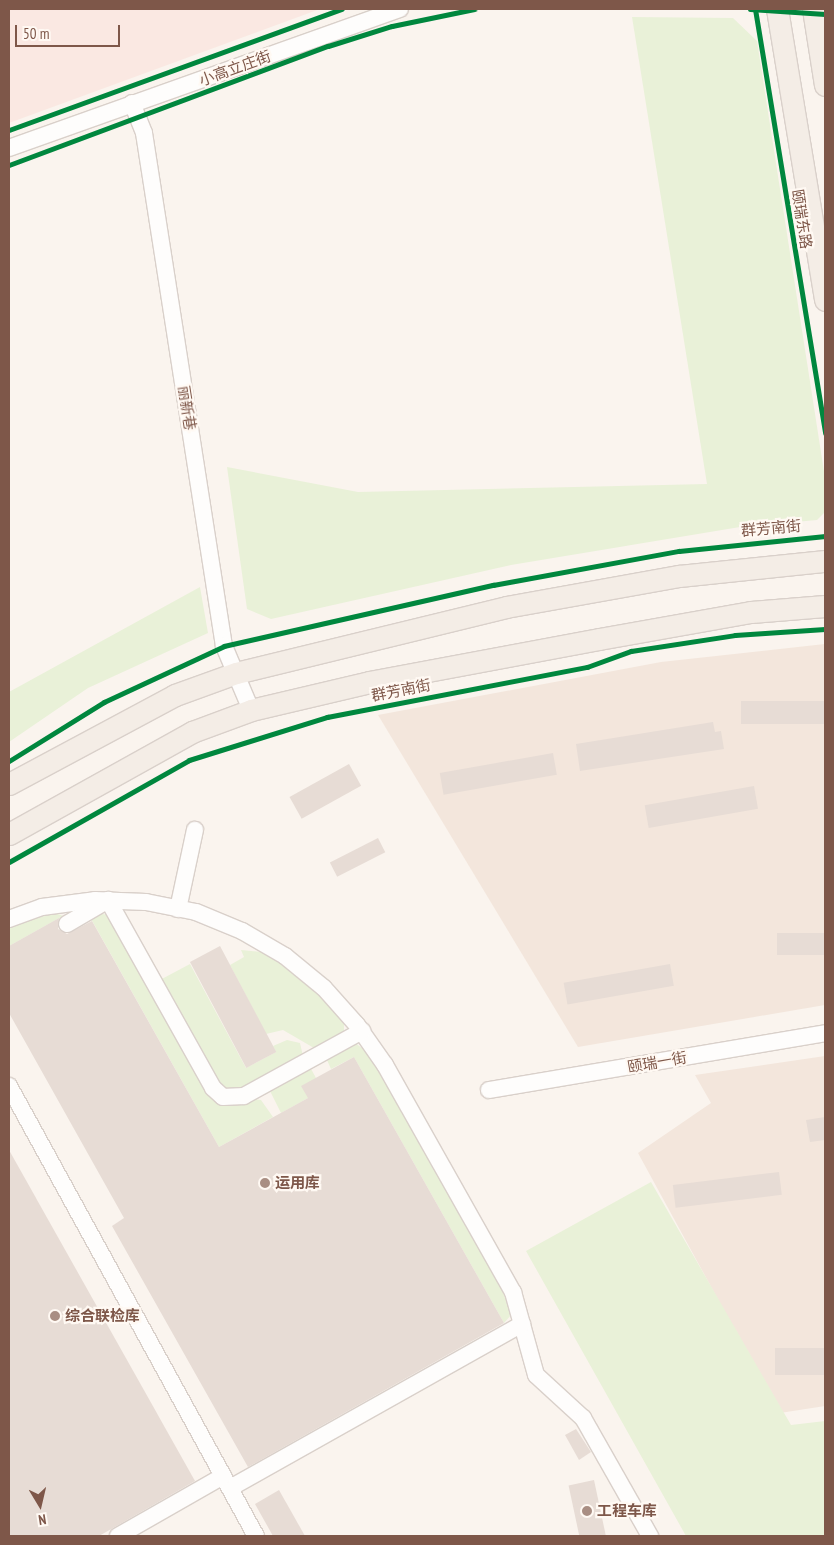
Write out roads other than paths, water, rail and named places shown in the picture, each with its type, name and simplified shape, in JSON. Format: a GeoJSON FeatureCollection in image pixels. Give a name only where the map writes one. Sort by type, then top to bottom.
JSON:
{"type":"FeatureCollection","features":[{"type":"Feature","properties":{"kind":"main road","name":"颐瑞东路"},"geometry":{"type":"LineString","coordinates":[[777,9],[825,300]]}},
{"type":"Feature","properties":{"kind":"main road"},"geometry":{"type":"LineString","coordinates":[[813,9],[825,85]]}},
{"type":"Feature","properties":{"kind":"main road"},"geometry":{"type":"LineString","coordinates":[[9,784],[175,695],[236,672],[506,607],[679,576],[825,561]]}},
{"type":"Feature","properties":{"kind":"main road","name":"群芳南街"},"geometry":{"type":"LineString","coordinates":[[9,834],[192,732],[251,710],[369,682],[751,612],[825,606]]}},
{"type":"Feature","properties":{"kind":"street","name":"小高立庄街"},"geometry":{"type":"LineString","coordinates":[[9,148],[400,9]]}},
{"type":"Feature","properties":{"kind":"street","name":"丽新巷"},"geometry":{"type":"LineString","coordinates":[[132,103],[144,134],[222,636],[251,710]]}},
{"type":"Feature","properties":{"kind":"street"},"geometry":{"type":"LineString","coordinates":[[178,909],[195,830]]}},
{"type":"Feature","properties":{"kind":"street"},"geometry":{"type":"LineString","coordinates":[[67,924],[108,900]]}},
{"type":"Feature","properties":{"kind":"street"},"geometry":{"type":"LineString","coordinates":[[108,900],[212,1088],[221,1096],[244,1096],[362,1031]]}},
{"type":"Feature","properties":{"kind":"street"},"geometry":{"type":"LineString","coordinates":[[9,918],[42,907],[108,900],[178,909],[242,931],[285,956],[324,988],[362,1031],[513,1292],[536,1375],[583,1418],[650,1536]]}},
{"type":"Feature","properties":{"kind":"street","name":"颐瑞一街"},"geometry":{"type":"LineString","coordinates":[[488,1090],[825,1033]]}},
{"type":"Feature","properties":{"kind":"street"},"geometry":{"type":"LineString","coordinates":[[9,1086],[256,1536]]}},
{"type":"Feature","properties":{"kind":"street"},"geometry":{"type":"LineString","coordinates":[[118,1536],[226,1482],[522,1324]]}},
{"type":"Feature","properties":{"kind":"place","name":"运用库"},"geometry":{"type":"Point","coordinates":[265,1183]}},
{"type":"Feature","properties":{"kind":"place","name":"综合联检库"},"geometry":{"type":"Point","coordinates":[55,1316]}},
{"type":"Feature","properties":{"kind":"place","name":"工程车库"},"geometry":{"type":"Point","coordinates":[587,1511]}}]}
